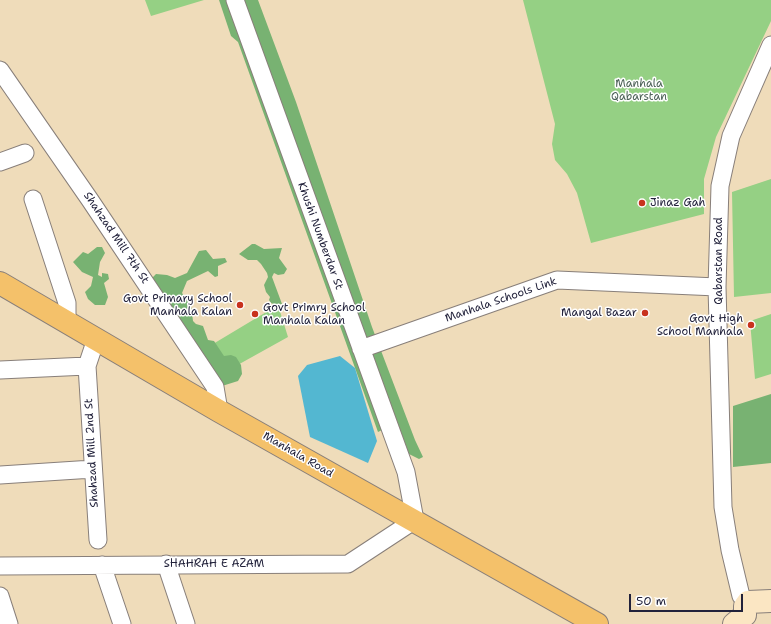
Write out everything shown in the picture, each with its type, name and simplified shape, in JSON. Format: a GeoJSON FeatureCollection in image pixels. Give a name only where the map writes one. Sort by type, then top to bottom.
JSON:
{"type":"FeatureCollection","features":[{"type":"Feature","properties":{"kind":"main road","name":"Manhala Road"},"geometry":{"type":"LineString","coordinates":[[0,283],[219,411],[597,624]]}},
{"type":"Feature","properties":{"kind":"street","name":"Khushi Numberdar St"},"geometry":{"type":"LineString","coordinates":[[235,0],[406,472],[414,520]]}},
{"type":"Feature","properties":{"kind":"street","name":"Qabarstan Road"},"geometry":{"type":"LineString","coordinates":[[744,616],[741,596],[730,550],[723,507],[717,287],[720,186],[731,136],[771,45]]}},
{"type":"Feature","properties":{"kind":"street","name":"Shahzad Mill 7th St"},"geometry":{"type":"LineString","coordinates":[[0,70],[90,200],[215,387],[219,411]]}},
{"type":"Feature","properties":{"kind":"street"},"geometry":{"type":"LineString","coordinates":[[0,162],[25,153]]}},
{"type":"Feature","properties":{"kind":"street"},"geometry":{"type":"LineString","coordinates":[[33,199],[67,303],[67,322]]}},
{"type":"Feature","properties":{"kind":"street","name":"Manhala Schools Link"},"geometry":{"type":"LineString","coordinates":[[361,349],[557,280],[717,287]]}},
{"type":"Feature","properties":{"kind":"street"},"geometry":{"type":"LineString","coordinates":[[0,370],[87,366],[96,339]]}},
{"type":"Feature","properties":{"kind":"street","name":"Shahzad Mill 2nd St"},"geometry":{"type":"LineString","coordinates":[[87,366],[98,540]]}},
{"type":"Feature","properties":{"kind":"street"},"geometry":{"type":"LineString","coordinates":[[0,474],[93,469]]}},
{"type":"Feature","properties":{"kind":"street","name":"SHAHRAH E AZAM"},"geometry":{"type":"LineString","coordinates":[[0,566],[348,564],[382,543],[414,520]]}},
{"type":"Feature","properties":{"kind":"street"},"geometry":{"type":"LineString","coordinates":[[166,564],[186,624]]}},
{"type":"Feature","properties":{"kind":"street"},"geometry":{"type":"LineString","coordinates":[[102,565],[122,624]]}},
{"type":"Feature","properties":{"kind":"street"},"geometry":{"type":"LineString","coordinates":[[0,596],[9,624]]}},
{"type":"Feature","properties":{"kind":"street"},"geometry":{"type":"LineString","coordinates":[[744,616],[771,601]]}},
{"type":"Feature","properties":{"kind":"green space"},"geometry":{"type":"Polygon","coordinates":[[[145,0],[204,0],[151,16],[145,0]]]}},
{"type":"Feature","properties":{"kind":"green space"},"geometry":{"type":"Polygon","coordinates":[[[219,0],[229,0],[384,429],[378,432],[238,42],[231,36],[219,0]]]}},
{"type":"Feature","properties":{"kind":"green space"},"geometry":{"type":"Polygon","coordinates":[[[243,0],[258,0],[296,102],[372,327],[415,440],[423,457],[419,459],[409,454],[243,0]]]}},
{"type":"Feature","properties":{"kind":"green space","name":"Manhala Qabarstan"},"geometry":{"type":"Polygon","coordinates":[[[523,0],[771,0],[771,21],[716,137],[704,179],[704,214],[591,243],[577,193],[567,174],[555,160],[552,144],[555,124],[523,0]]]}},
{"type":"Feature","properties":{"kind":"green space"},"geometry":{"type":"Polygon","coordinates":[[[771,179],[771,293],[734,297],[732,192],[771,179]]]}},
{"type":"Feature","properties":{"kind":"green space"},"geometry":{"type":"Polygon","coordinates":[[[252,244],[264,249],[282,248],[279,258],[287,269],[284,274],[278,275],[274,273],[272,277],[282,304],[276,305],[271,303],[269,300],[270,297],[266,292],[264,285],[268,277],[261,264],[257,260],[248,260],[239,254],[252,244]]]}},
{"type":"Feature","properties":{"kind":"green space"},"geometry":{"type":"Polygon","coordinates":[[[97,247],[102,247],[105,253],[100,262],[98,275],[102,277],[102,273],[108,274],[109,279],[104,283],[108,297],[105,305],[95,305],[88,299],[85,292],[91,286],[93,277],[82,272],[73,262],[83,252],[88,254],[97,247]]]}},
{"type":"Feature","properties":{"kind":"green space"},"geometry":{"type":"Polygon","coordinates":[[[206,250],[213,259],[225,258],[227,262],[218,266],[218,276],[215,277],[208,271],[187,281],[182,293],[191,305],[193,321],[196,324],[203,326],[208,340],[214,341],[224,356],[231,355],[236,357],[241,365],[242,374],[238,381],[222,386],[149,281],[156,274],[167,275],[175,278],[187,273],[199,251],[206,250]]]}},
{"type":"Feature","properties":{"kind":"green space"},"geometry":{"type":"Polygon","coordinates":[[[278,305],[288,337],[225,372],[208,347],[278,305]]]}},
{"type":"Feature","properties":{"kind":"green space"},"geometry":{"type":"Polygon","coordinates":[[[771,314],[771,374],[755,379],[750,321],[771,314]]]}},
{"type":"Feature","properties":{"kind":"green space"},"geometry":{"type":"Polygon","coordinates":[[[771,394],[771,463],[733,467],[733,406],[771,394]]]}},
{"type":"Feature","properties":{"kind":"water"},"geometry":{"type":"Polygon","coordinates":[[[340,356],[355,368],[377,441],[368,463],[310,437],[298,376],[307,365],[340,356]]]}},
{"type":"Feature","properties":{"kind":"place","name":"Jinaz Gah"},"geometry":{"type":"Point","coordinates":[642,203]}},
{"type":"Feature","properties":{"kind":"place","name":"Govt Primary School Manhala Kalan"},"geometry":{"type":"Point","coordinates":[240,305]}},
{"type":"Feature","properties":{"kind":"place","name":"Mangal Bazar"},"geometry":{"type":"Point","coordinates":[645,313]}},
{"type":"Feature","properties":{"kind":"place","name":"Govt Primry School Manhala Kalan"},"geometry":{"type":"Point","coordinates":[255,314]}},
{"type":"Feature","properties":{"kind":"place","name":"Govt High School Manhala"},"geometry":{"type":"Point","coordinates":[751,325]}}]}
